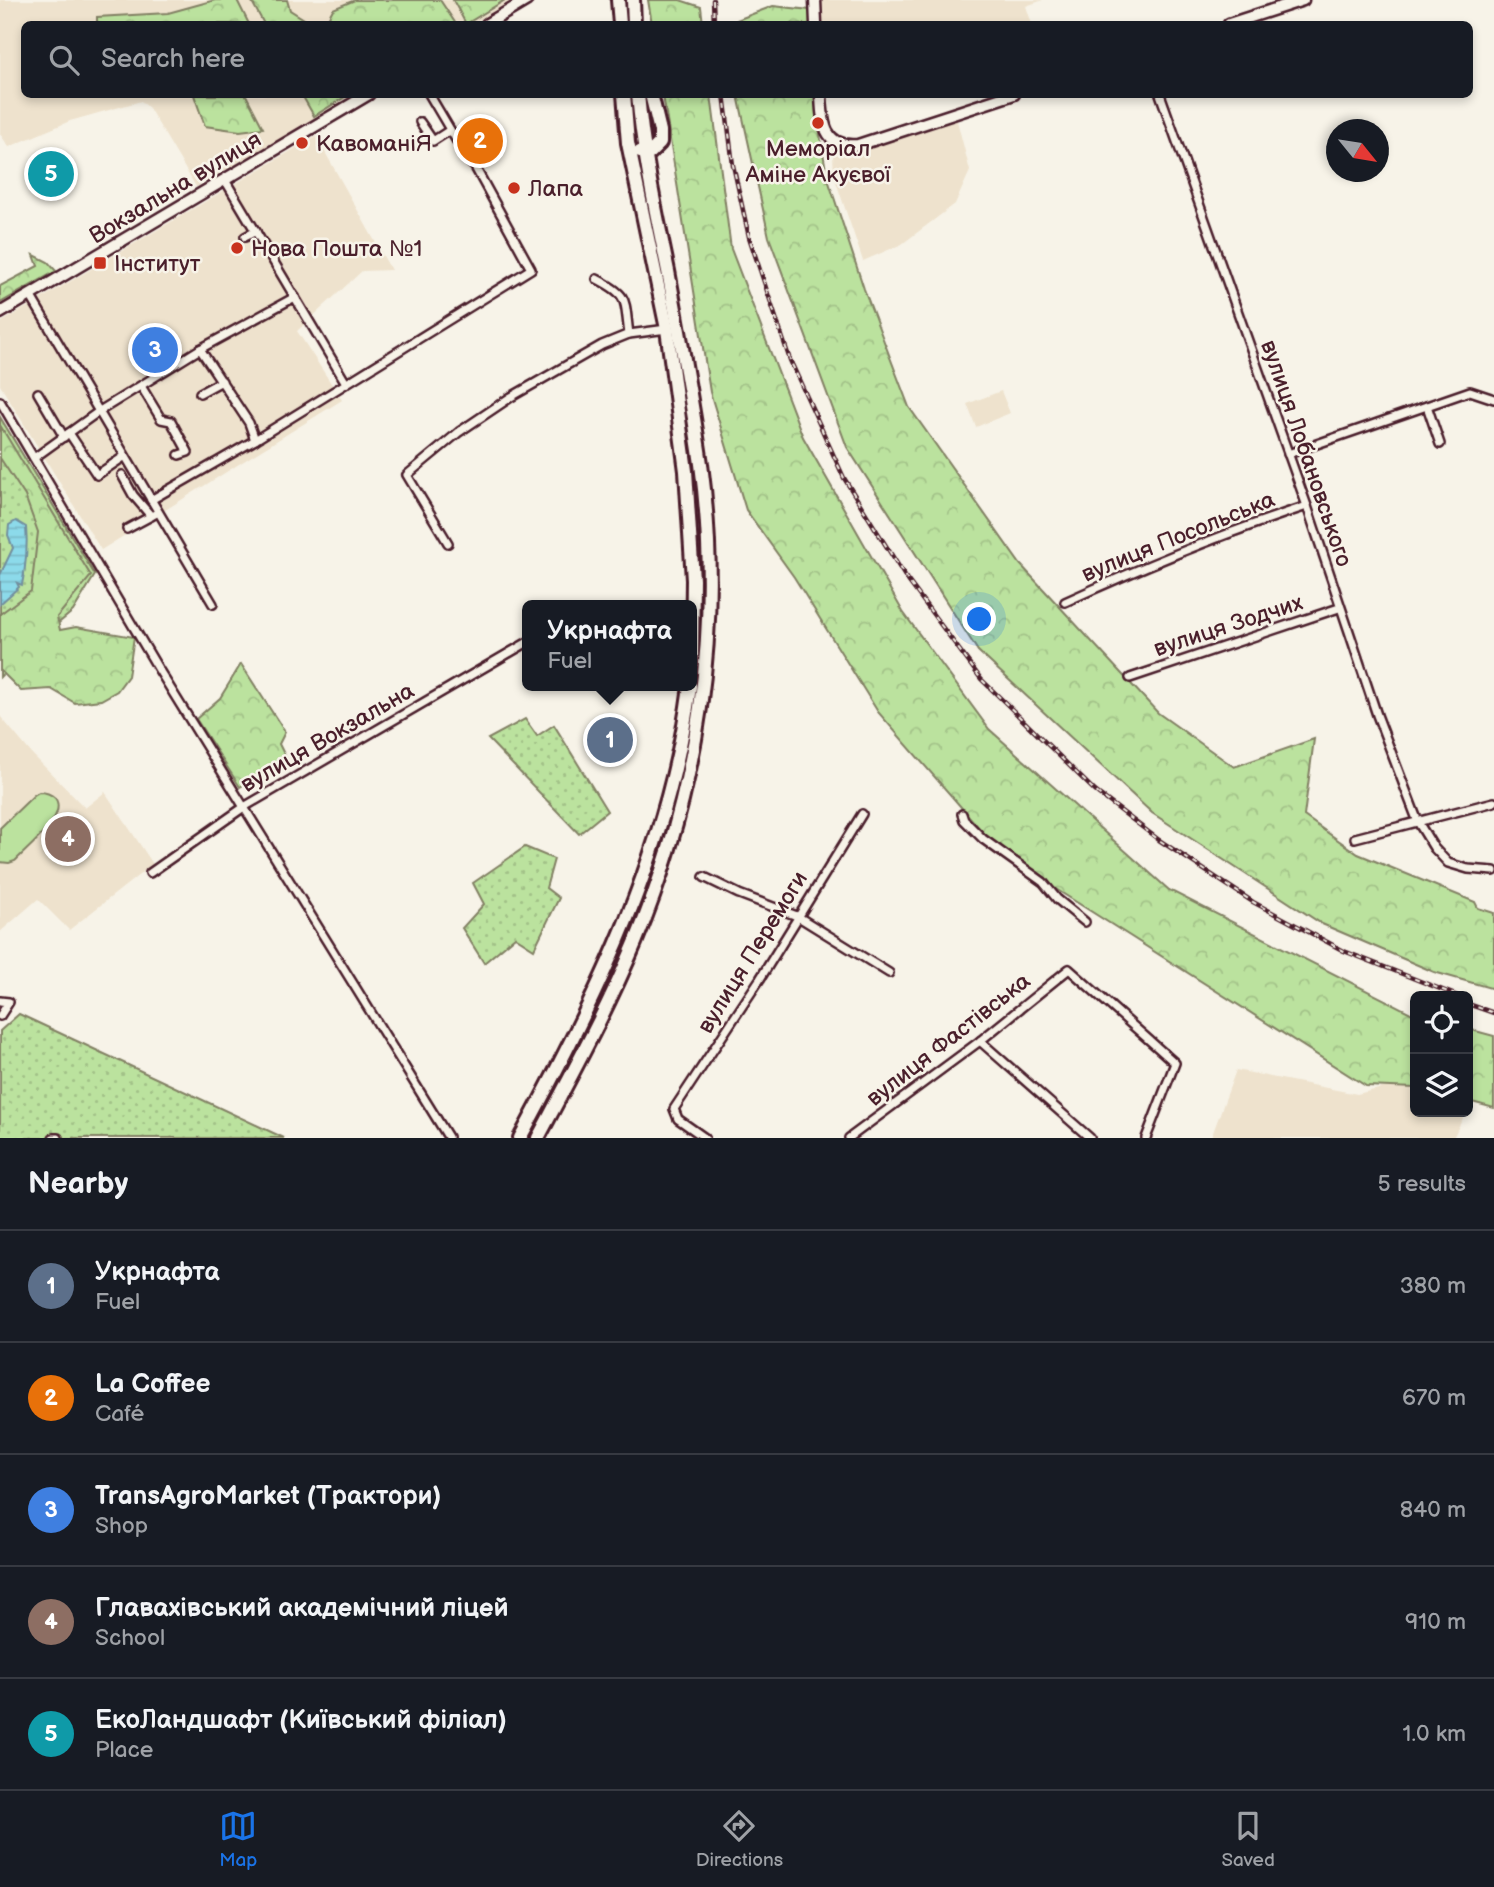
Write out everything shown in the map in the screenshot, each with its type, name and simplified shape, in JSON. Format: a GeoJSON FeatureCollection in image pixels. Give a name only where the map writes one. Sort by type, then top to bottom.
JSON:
{"type":"FeatureCollection","features":[{"type":"Feature","properties":{"kind":"highway"},"geometry":{"type":"LineString","coordinates":[[618,0],[620,21]]}},
{"type":"Feature","properties":{"kind":"highway"},"geometry":{"type":"LineString","coordinates":[[633,0],[634,21]]}},
{"type":"Feature","properties":{"kind":"highway"},"geometry":{"type":"LineString","coordinates":[[624,98],[628,143],[667,329],[686,471],[693,600]]}},
{"type":"Feature","properties":{"kind":"highway"},"geometry":{"type":"LineString","coordinates":[[538,1138],[600,1019],[654,892],[687,786],[703,696],[709,581],[701,468],[686,362],[645,153],[638,98]]}},
{"type":"Feature","properties":{"kind":"highway"},"geometry":{"type":"LineString","coordinates":[[645,153],[656,149],[660,143],[660,131],[652,98]]}},
{"type":"Feature","properties":{"kind":"highway"},"geometry":{"type":"LineString","coordinates":[[628,143],[645,153]]}},
{"type":"Feature","properties":{"kind":"highway"},"geometry":{"type":"LineString","coordinates":[[520,1138],[587,1013],[640,886],[663,818],[675,771],[689,691]]}},
{"type":"Feature","properties":{"kind":"street"},"geometry":{"type":"LineString","coordinates":[[492,21],[527,0]]}},
{"type":"Feature","properties":{"kind":"street"},"geometry":{"type":"LineString","coordinates":[[634,21],[638,0]]}},
{"type":"Feature","properties":{"kind":"street"},"geometry":{"type":"LineString","coordinates":[[814,0],[816,21]]}},
{"type":"Feature","properties":{"kind":"street"},"geometry":{"type":"LineString","coordinates":[[1238,21],[1303,0]]}},
{"type":"Feature","properties":{"kind":"street","name":"Вокзальна вулиця"},"geometry":{"type":"LineString","coordinates":[[0,313],[362,98]]}},
{"type":"Feature","properties":{"kind":"street"},"geometry":{"type":"LineString","coordinates":[[151,500],[255,440],[531,269],[475,167],[468,160],[431,98]]}},
{"type":"Feature","properties":{"kind":"street"},"geometry":{"type":"LineString","coordinates":[[821,98],[822,122],[833,140],[843,145],[858,145],[1002,98]]}},
{"type":"Feature","properties":{"kind":"street","name":"вулиця Лобановського"},"geometry":{"type":"LineString","coordinates":[[1161,98],[1307,506],[1377,715],[1419,822],[1434,848],[1448,863],[1468,869],[1494,871]]}},
{"type":"Feature","properties":{"kind":"street"},"geometry":{"type":"LineString","coordinates":[[420,122],[433,141],[450,130]]}},
{"type":"Feature","properties":{"kind":"street"},"geometry":{"type":"LineString","coordinates":[[225,180],[345,383]]}},
{"type":"Feature","properties":{"kind":"street"},"geometry":{"type":"LineString","coordinates":[[245,237],[256,231]]}},
{"type":"Feature","properties":{"kind":"street"},"geometry":{"type":"LineString","coordinates":[[597,279],[619,291],[624,299],[629,334]]}},
{"type":"Feature","properties":{"kind":"street"},"geometry":{"type":"LineString","coordinates":[[30,295],[151,500],[155,514]]}},
{"type":"Feature","properties":{"kind":"street"},"geometry":{"type":"LineString","coordinates":[[34,458],[98,412],[200,349],[295,297]]}},
{"type":"Feature","properties":{"kind":"street"},"geometry":{"type":"LineString","coordinates":[[449,543],[407,475],[459,432],[511,397],[602,345],[629,334],[667,329]]}},
{"type":"Feature","properties":{"kind":"street"},"geometry":{"type":"LineString","coordinates":[[200,349],[249,423],[255,440]]}},
{"type":"Feature","properties":{"kind":"street"},"geometry":{"type":"LineString","coordinates":[[200,393],[222,381]]}},
{"type":"Feature","properties":{"kind":"street"},"geometry":{"type":"LineString","coordinates":[[141,386],[161,419],[171,421],[188,452],[179,455]]}},
{"type":"Feature","properties":{"kind":"street"},"geometry":{"type":"LineString","coordinates":[[1288,454],[1470,391],[1494,399]]}},
{"type":"Feature","properties":{"kind":"street"},"geometry":{"type":"LineString","coordinates":[[38,393],[97,475],[125,456]]}},
{"type":"Feature","properties":{"kind":"street"},"geometry":{"type":"LineString","coordinates":[[0,401],[244,807],[448,1137]]}},
{"type":"Feature","properties":{"kind":"street"},"geometry":{"type":"LineString","coordinates":[[1427,406],[1440,444]]}},
{"type":"Feature","properties":{"kind":"street"},"geometry":{"type":"LineString","coordinates":[[122,475],[133,495],[155,514],[213,604]]}},
{"type":"Feature","properties":{"kind":"street","name":"вулиця Посольська"},"geometry":{"type":"LineString","coordinates":[[1065,602],[1142,567],[1307,506]]}},
{"type":"Feature","properties":{"kind":"street"},"geometry":{"type":"LineString","coordinates":[[127,529],[155,514]]}},
{"type":"Feature","properties":{"kind":"street","name":"вулиця Зодчих"},"geometry":{"type":"LineString","coordinates":[[1130,678],[1339,608]]}},
{"type":"Feature","properties":{"kind":"street","name":"вулиця Вокзальна"},"geometry":{"type":"LineString","coordinates":[[150,873],[244,807],[522,645]]}},
{"type":"Feature","properties":{"kind":"street"},"geometry":{"type":"LineString","coordinates":[[1355,838],[1494,802]]}},
{"type":"Feature","properties":{"kind":"street","name":"вулиця Перемоги"},"geometry":{"type":"LineString","coordinates":[[705,1138],[678,1119],[674,1110],[760,979],[862,814]]}},
{"type":"Feature","properties":{"kind":"street"},"geometry":{"type":"LineString","coordinates":[[962,814],[964,820],[983,839],[1043,882],[1057,900],[1084,922]]}},
{"type":"Feature","properties":{"kind":"street"},"geometry":{"type":"LineString","coordinates":[[704,877],[739,894],[797,916],[889,973]]}},
{"type":"Feature","properties":{"kind":"street","name":"вулиця Фастівська"},"geometry":{"type":"LineString","coordinates":[[849,1138],[980,1041],[1069,969],[1175,1063],[1146,1138]]}},
{"type":"Feature","properties":{"kind":"street"},"geometry":{"type":"LineString","coordinates":[[0,1001],[9,1002],[0,1016]]}},
{"type":"Feature","properties":{"kind":"street"},"geometry":{"type":"LineString","coordinates":[[980,1041],[1090,1138]]}},
{"type":"Feature","properties":{"kind":"shaded area"},"geometry":{"type":"Polygon","coordinates":[[[0,0],[514,0],[478,21],[21,21],[21,98],[351,98],[196,187],[149,108],[141,101],[70,121],[9,147],[0,134],[0,0]]]}},
{"type":"Feature","properties":{"kind":"shaded area"},"geometry":{"type":"Polygon","coordinates":[[[818,0],[1043,0],[1026,6],[1031,21],[819,21],[818,0]]]}},
{"type":"Feature","properties":{"kind":"shaded area"},"geometry":{"type":"Polygon","coordinates":[[[956,117],[970,171],[955,204],[902,244],[863,261],[834,176],[833,155],[956,117]]]}},
{"type":"Feature","properties":{"kind":"shaded area"},"geometry":{"type":"Polygon","coordinates":[[[316,136],[391,270],[362,271],[297,331],[342,400],[101,550],[0,385],[0,323],[316,136]]]}},
{"type":"Feature","properties":{"kind":"shaded area"},"geometry":{"type":"Polygon","coordinates":[[[1001,391],[1010,413],[976,427],[967,404],[1001,391]]]}},
{"type":"Feature","properties":{"kind":"shaded area"},"geometry":{"type":"Polygon","coordinates":[[[0,716],[32,754],[85,808],[105,792],[153,864],[69,930],[38,899],[0,932],[0,716]]]}},
{"type":"Feature","properties":{"kind":"shaded area"},"geometry":{"type":"Polygon","coordinates":[[[1236,1070],[1357,1094],[1387,1087],[1410,1088],[1410,1117],[1464,1117],[1453,1138],[1211,1138],[1236,1070]]]}},
{"type":"Feature","properties":{"kind":"green space"},"geometry":{"type":"Polygon","coordinates":[[[215,0],[237,0],[248,21],[97,21],[97,17],[168,13],[215,0]]]}},
{"type":"Feature","properties":{"kind":"green space"},"geometry":{"type":"Polygon","coordinates":[[[251,0],[287,0],[290,10],[307,21],[262,21],[251,0]]]}},
{"type":"Feature","properties":{"kind":"green space"},"geometry":{"type":"Polygon","coordinates":[[[355,0],[440,0],[454,21],[327,21],[333,9],[355,0]]]}},
{"type":"Feature","properties":{"kind":"green space"},"geometry":{"type":"Polygon","coordinates":[[[453,0],[505,0],[471,21],[464,21],[453,0]]]}},
{"type":"Feature","properties":{"kind":"green space"},"geometry":{"type":"Polygon","coordinates":[[[648,0],[680,0],[701,7],[703,21],[652,21],[648,0]]]}},
{"type":"Feature","properties":{"kind":"green space"},"geometry":{"type":"Polygon","coordinates":[[[773,6],[810,10],[811,21],[737,21],[773,6]]]}},
{"type":"Feature","properties":{"kind":"green space"},"geometry":{"type":"Polygon","coordinates":[[[195,98],[248,98],[263,128],[240,131],[205,126],[195,98]]]}},
{"type":"Feature","properties":{"kind":"green space"},"geometry":{"type":"Polygon","coordinates":[[[304,98],[343,98],[314,116],[304,98]]]}},
{"type":"Feature","properties":{"kind":"green space"},"geometry":{"type":"Polygon","coordinates":[[[663,98],[711,98],[731,249],[803,437],[903,612],[989,729],[1169,890],[1410,1012],[1410,1088],[1366,1086],[1051,886],[995,846],[878,712],[794,577],[746,510],[710,392],[663,98]]]}},
{"type":"Feature","properties":{"kind":"green space"},"geometry":{"type":"Polygon","coordinates":[[[739,98],[817,98],[827,176],[864,289],[909,407],[1020,564],[1158,713],[1234,767],[1314,739],[1304,816],[1358,854],[1475,902],[1478,908],[1494,913],[1494,989],[1434,972],[1322,924],[1152,813],[978,651],[847,447],[769,237],[739,98]]]}},
{"type":"Feature","properties":{"kind":"green space"},"geometry":{"type":"Polygon","coordinates":[[[34,255],[48,262],[56,271],[0,303],[0,286],[38,266],[34,255]]]}},
{"type":"Feature","properties":{"kind":"green space"},"geometry":{"type":"Polygon","coordinates":[[[0,417],[95,575],[73,611],[25,651],[0,677],[0,417]]]}},
{"type":"Feature","properties":{"kind":"green space"},"geometry":{"type":"Polygon","coordinates":[[[0,425],[91,576],[57,617],[60,630],[76,627],[134,637],[128,676],[117,691],[101,700],[75,703],[51,689],[21,691],[0,670],[0,614],[31,591],[38,532],[25,496],[0,458],[0,425]]]}},
{"type":"Feature","properties":{"kind":"green space"},"geometry":{"type":"Polygon","coordinates":[[[241,664],[285,732],[279,744],[287,760],[240,787],[196,719],[220,698],[241,664]]]}},
{"type":"Feature","properties":{"kind":"green space"},"geometry":{"type":"Polygon","coordinates":[[[525,719],[537,736],[554,725],[607,811],[579,834],[488,739],[525,719]]]}},
{"type":"Feature","properties":{"kind":"green space"},"geometry":{"type":"Polygon","coordinates":[[[39,792],[51,795],[58,805],[51,823],[15,861],[0,862],[0,828],[39,792]]]}},
{"type":"Feature","properties":{"kind":"green space"},"geometry":{"type":"Polygon","coordinates":[[[525,847],[554,859],[546,888],[559,898],[534,949],[515,937],[484,963],[462,928],[484,904],[473,883],[525,847]]]}},
{"type":"Feature","properties":{"kind":"green space"},"geometry":{"type":"Polygon","coordinates":[[[19,1014],[284,1138],[0,1138],[0,1031],[19,1014]]]}},
{"type":"Feature","properties":{"kind":"green space"},"geometry":{"type":"Polygon","coordinates":[[[1473,1030],[1494,1036],[1494,1108],[1473,1102],[1473,1030]]]}},
{"type":"Feature","properties":{"kind":"water"},"geometry":{"type":"Polygon","coordinates":[[[16,521],[26,527],[22,585],[17,583],[19,587],[0,604],[0,575],[13,548],[8,535],[9,525],[16,521]]]}},
{"type":"Feature","properties":{"kind":"railway"},"geometry":{"type":"LineString","coordinates":[[713,0],[714,21]]}},
{"type":"Feature","properties":{"kind":"railway"},"geometry":{"type":"LineString","coordinates":[[725,98],[733,165],[749,237],[790,360],[844,478],[906,578],[981,679],[1095,791],[1159,840],[1253,902],[1344,951],[1445,991]]}},
{"type":"Feature","properties":{"kind":"railway"},"geometry":{"type":"LineString","coordinates":[[1473,1006],[1494,1013]]}},
{"type":"Feature","properties":{"kind":"place","name":"Меморіал Аміне Акуєвої"},"geometry":{"type":"Point","coordinates":[818,123]}},
{"type":"Feature","properties":{"kind":"place","name":"La Coffee"},"geometry":{"type":"Point","coordinates":[480,141]}},
{"type":"Feature","properties":{"kind":"place","name":"КавоманіЯ"},"geometry":{"type":"Point","coordinates":[302,143]}},
{"type":"Feature","properties":{"kind":"place","name":"ЕкоЛандшафт (Київський філіал)"},"geometry":{"type":"Point","coordinates":[51,174]}},
{"type":"Feature","properties":{"kind":"place","name":"Лапа"},"geometry":{"type":"Point","coordinates":[514,188]}},
{"type":"Feature","properties":{"kind":"place","name":"Нова Пошта №1"},"geometry":{"type":"Point","coordinates":[237,248]}},
{"type":"Feature","properties":{"kind":"place","name":"Інститут"},"geometry":{"type":"Point","coordinates":[100,263]}},
{"type":"Feature","properties":{"kind":"place","name":"TransAgroMarket (Трактори)"},"geometry":{"type":"Point","coordinates":[155,350]}},
{"type":"Feature","properties":{"kind":"place","name":"Укрнафта"},"geometry":{"type":"Point","coordinates":[610,740]}},
{"type":"Feature","properties":{"kind":"place","name":"Главахівський академічний ліцей"},"geometry":{"type":"Point","coordinates":[68,839]}}]}
